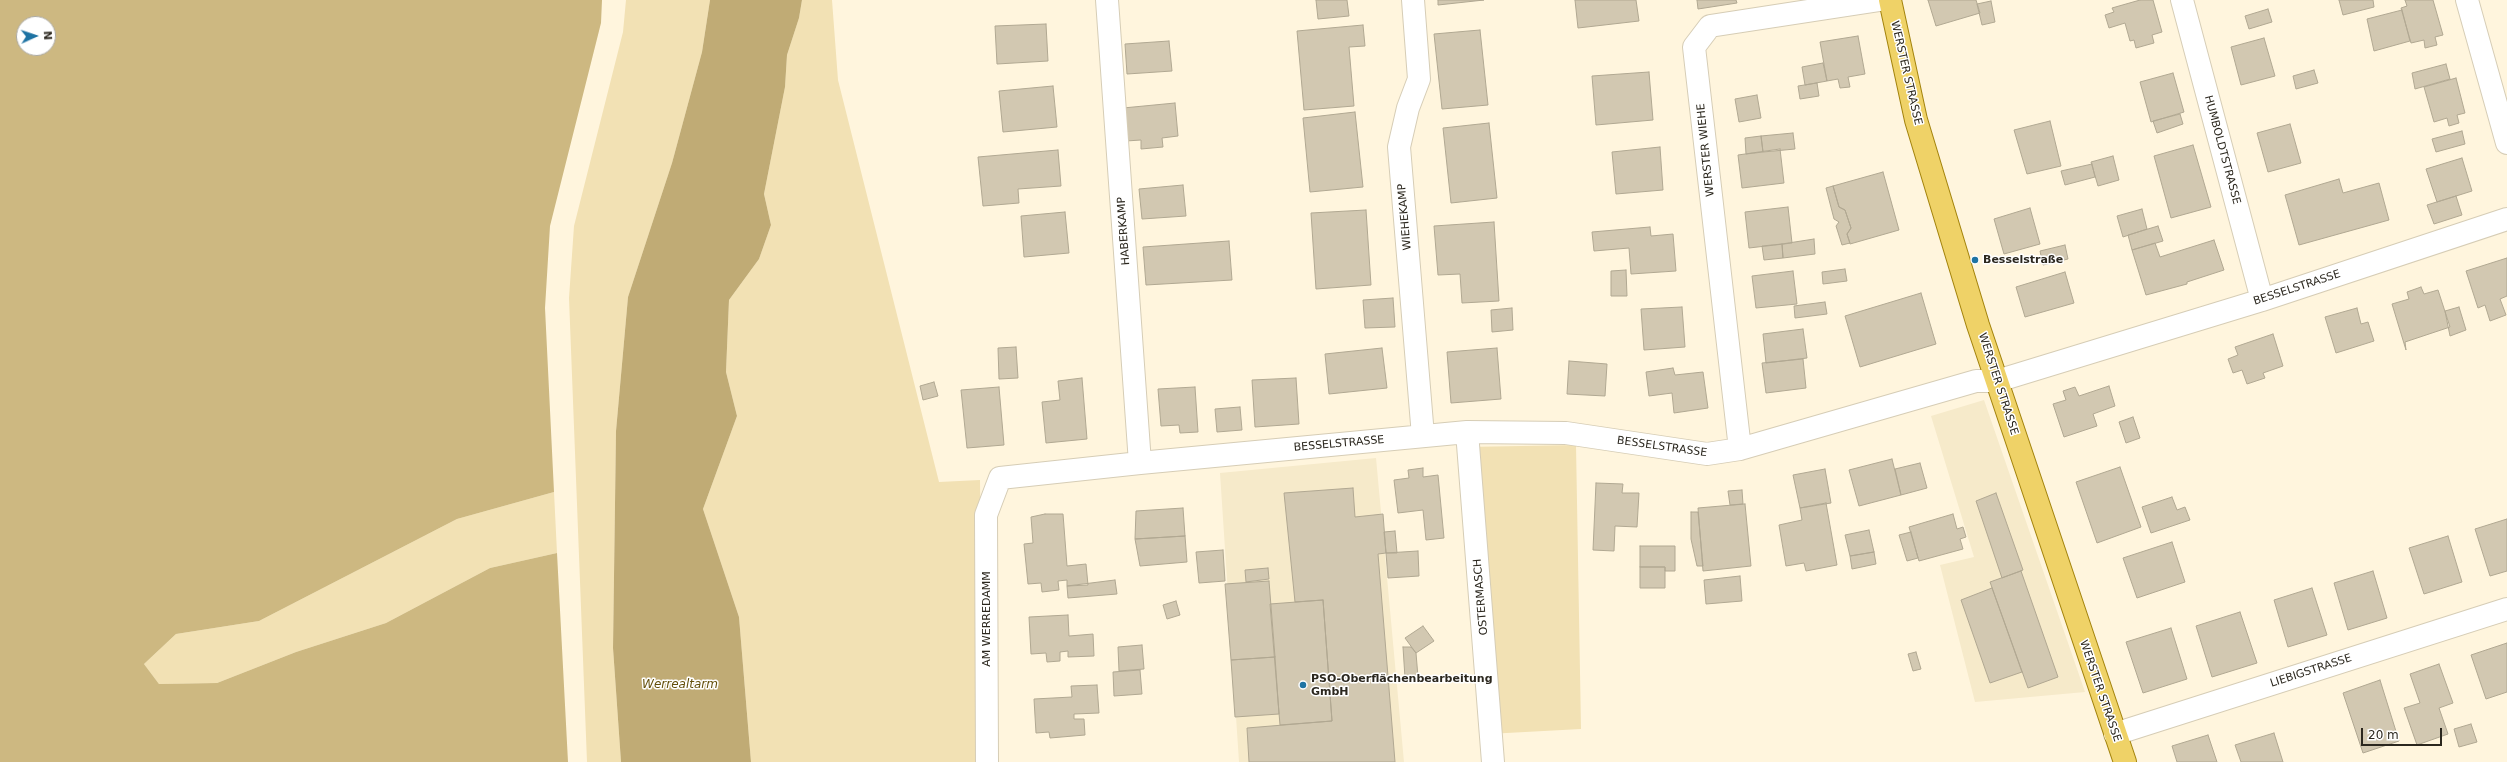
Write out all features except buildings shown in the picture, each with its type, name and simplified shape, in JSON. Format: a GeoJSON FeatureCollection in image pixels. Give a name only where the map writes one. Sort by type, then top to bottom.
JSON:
{"type":"FeatureCollection","features":[{"type":"Feature","properties":{"kind":"main road","name":"WERSTER STRASSE"},"geometry":{"type":"LineString","coordinates":[[1890,0],[1916,120],[1997,382],[2125,762]]}},
{"type":"Feature","properties":{"kind":"street","name":"HABERKAMP"},"geometry":{"type":"LineString","coordinates":[[1107,0],[1140,463]]}},
{"type":"Feature","properties":{"kind":"street","name":"WIEHEKAMP"},"geometry":{"type":"LineString","coordinates":[[1413,0],[1419,80],[1408,108],[1399,147],[1423,436]]}},
{"type":"Feature","properties":{"kind":"street","name":"WERSTER WIEHE"},"geometry":{"type":"LineString","coordinates":[[1740,449],[1694,47],[1710,26],[1880,0]]}},
{"type":"Feature","properties":{"kind":"street","name":"HUMBOLDTSTRASSE"},"geometry":{"type":"LineString","coordinates":[[2182,0],[2262,300]]}},
{"type":"Feature","properties":{"kind":"street"},"geometry":{"type":"LineString","coordinates":[[2467,0],[2507,142]]}},
{"type":"Feature","properties":{"kind":"street","name":"BESSELSTRASSE"},"geometry":{"type":"LineString","coordinates":[[1000,478],[1140,463],[1467,432],[1566,433],[1707,454],[1740,449],[1976,381],[1997,382],[2262,300],[2507,219]]}},
{"type":"Feature","properties":{"kind":"street","name":"OSTERMASCH"},"geometry":{"type":"LineString","coordinates":[[1467,432],[1493,762]]}},
{"type":"Feature","properties":{"kind":"street","name":"AM WERREDAMM"},"geometry":{"type":"LineString","coordinates":[[987,762],[986,515],[1000,478]]}},
{"type":"Feature","properties":{"kind":"street","name":"LIEBIGSTRASSE"},"geometry":{"type":"LineString","coordinates":[[2115,734],[2507,609]]}},
{"type":"Feature","properties":{"kind":"shaded area"},"geometry":{"type":"Polygon","coordinates":[[[0,0],[602,0],[601,23],[550,226],[545,308],[554,492],[457,519],[259,621],[176,634],[144,664],[159,684],[217,683],[296,652],[386,623],[490,568],[557,553],[568,762],[0,762],[0,0]]]}},
{"type":"Feature","properties":{"kind":"shaded area"},"geometry":{"type":"Polygon","coordinates":[[[626,0],[710,0],[702,52],[672,163],[628,297],[616,431],[613,648],[621,762],[587,762],[569,298],[574,226],[623,32],[626,0]]]}},
{"type":"Feature","properties":{"kind":"shaded area"},"geometry":{"type":"Polygon","coordinates":[[[802,0],[832,0],[838,80],[939,482],[980,480],[982,648],[979,762],[751,762],[739,617],[703,509],[737,416],[726,372],[729,300],[759,259],[771,225],[764,194],[785,87],[787,55],[799,18],[802,0]]]}},
{"type":"Feature","properties":{"kind":"shaded area"},"geometry":{"type":"Polygon","coordinates":[[[1984,400],[2085,692],[1975,702],[1940,565],[1974,557],[1931,416],[1984,400]]]}},
{"type":"Feature","properties":{"kind":"shaded area"},"geometry":{"type":"Polygon","coordinates":[[[1576,445],[1581,729],[1488,734],[1466,447],[1576,445]]]}},
{"type":"Feature","properties":{"kind":"shaded area"},"geometry":{"type":"Polygon","coordinates":[[[1376,458],[1404,762],[1239,762],[1220,473],[1376,458]]]}},
{"type":"Feature","properties":{"kind":"shaded area"},"geometry":{"type":"Polygon","coordinates":[[[554,492],[557,553],[490,568],[386,623],[296,652],[217,683],[159,684],[144,664],[176,634],[259,621],[457,519],[554,492]]]}},
{"type":"Feature","properties":{"kind":"water","name":"Werrealtarm"},"geometry":{"type":"Polygon","coordinates":[[[710,0],[802,0],[799,18],[787,55],[785,87],[764,194],[771,225],[759,259],[729,300],[726,372],[737,416],[703,509],[739,617],[751,762],[621,762],[613,648],[616,431],[628,297],[672,163],[702,52],[710,0]]]}},
{"type":"Feature","properties":{"kind":"place","name":"Besselstraße"},"geometry":{"type":"Point","coordinates":[1975,260]}},
{"type":"Feature","properties":{"kind":"place","name":"PSO-Oberflächenbearbeitung GmbH"},"geometry":{"type":"Point","coordinates":[1303,685]}}]}
